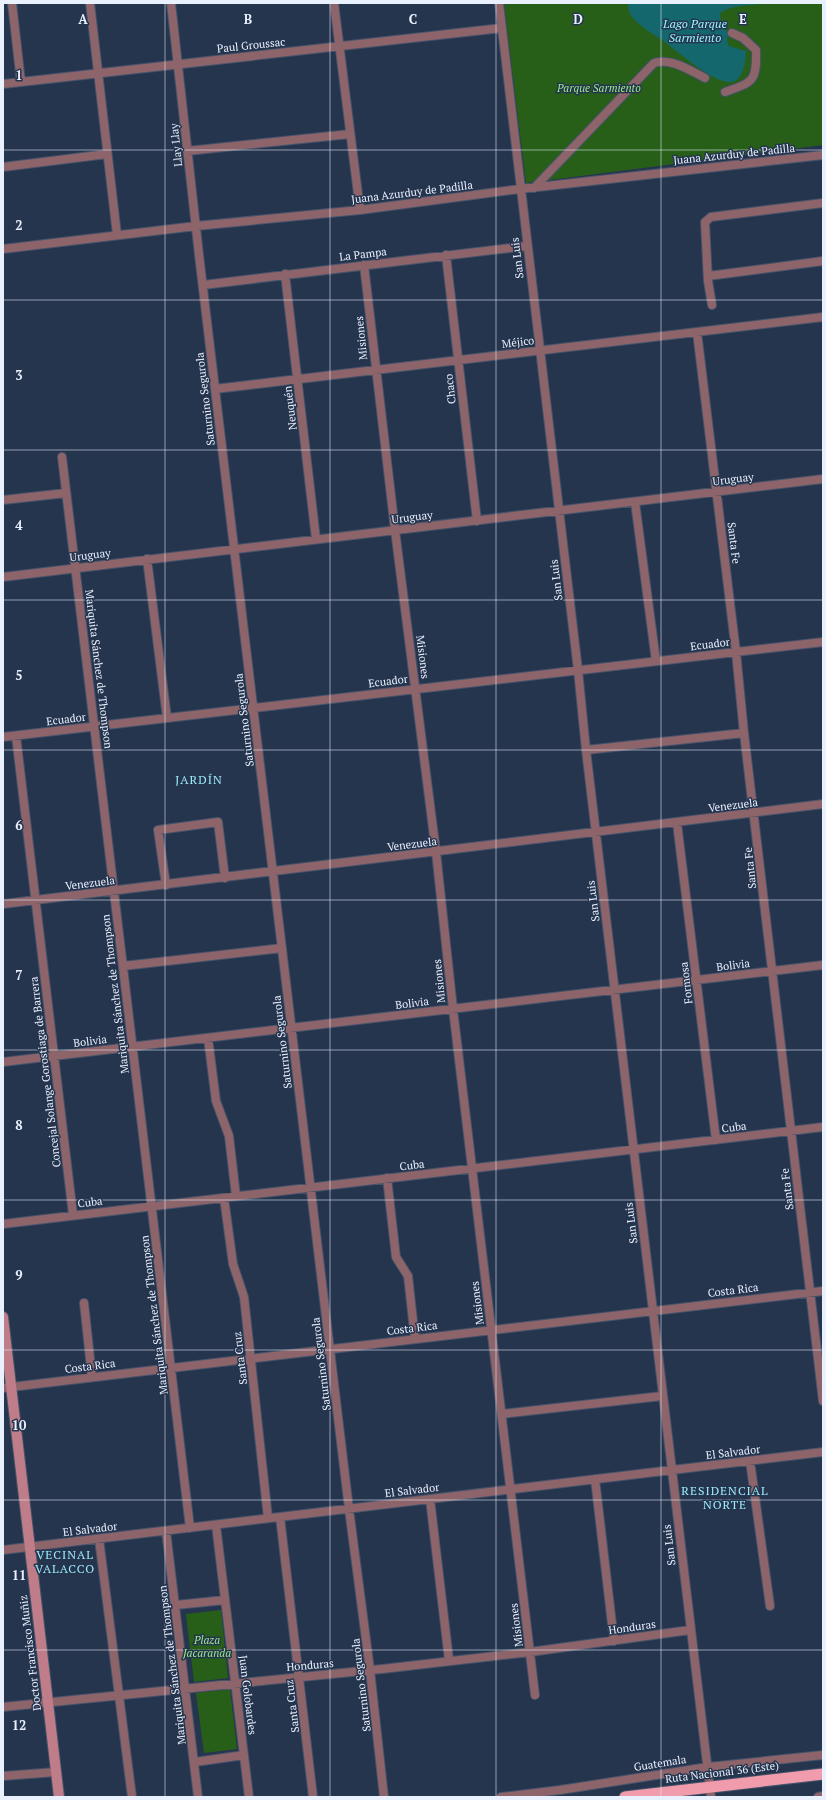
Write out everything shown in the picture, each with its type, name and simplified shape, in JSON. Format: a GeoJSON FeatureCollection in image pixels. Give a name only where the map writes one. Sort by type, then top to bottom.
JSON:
{"type":"FeatureCollection","features":[{"type":"Feature","properties":{"kind":"highway","name":"Ruta Nacional 36 (Este)"},"geometry":{"type":"LineString","coordinates":[[625,1797],[711,1792],[823,1774]]}},
{"type":"Feature","properties":{"kind":"main road","name":"Doctor Francisco Muñiz"},"geometry":{"type":"LineString","coordinates":[[3,1317],[7,1387],[30,1547],[58,1797]]}},
{"type":"Feature","properties":{"kind":"street"},"geometry":{"type":"LineString","coordinates":[[12,3],[21,82]]}},
{"type":"Feature","properties":{"kind":"street"},"geometry":{"type":"LineString","coordinates":[[90,3],[117,235]]}},
{"type":"Feature","properties":{"kind":"street","name":"Llay Llay"},"geometry":{"type":"LineString","coordinates":[[171,3],[203,285]]}},
{"type":"Feature","properties":{"kind":"street"},"geometry":{"type":"LineString","coordinates":[[334,3],[360,210]]}},
{"type":"Feature","properties":{"kind":"street","name":"San Luis"},"geometry":{"type":"LineString","coordinates":[[499,3],[526,246],[578,670],[586,750],[662,1396],[711,1792]]}},
{"type":"Feature","properties":{"kind":"street","name":"Paul Groussac"},"geometry":{"type":"LineString","coordinates":[[3,84],[502,28]]}},
{"type":"Feature","properties":{"kind":"street"},"geometry":{"type":"LineString","coordinates":[[725,92],[743,86],[753,79],[756,71],[756,50],[742,38],[732,33]]}},
{"type":"Feature","properties":{"kind":"street"},"geometry":{"type":"LineString","coordinates":[[534,188],[654,63],[662,61],[676,64],[705,78]]}},
{"type":"Feature","properties":{"kind":"street"},"geometry":{"type":"LineString","coordinates":[[187,151],[350,134]]}},
{"type":"Feature","properties":{"kind":"street"},"geometry":{"type":"LineString","coordinates":[[3,167],[107,154]]}},
{"type":"Feature","properties":{"kind":"street","name":"Juana Azurduy de Padilla"},"geometry":{"type":"LineString","coordinates":[[3,248],[196,226],[360,210],[520,189],[823,155]]}},
{"type":"Feature","properties":{"kind":"street"},"geometry":{"type":"LineString","coordinates":[[712,305],[708,276],[705,222],[711,218],[823,203]]}},
{"type":"Feature","properties":{"kind":"street","name":"La Pampa"},"geometry":{"type":"LineString","coordinates":[[203,285],[284,274],[526,246]]}},
{"type":"Feature","properties":{"kind":"street","name":"Chaco"},"geometry":{"type":"LineString","coordinates":[[446,255],[477,520]]}},
{"type":"Feature","properties":{"kind":"street"},"geometry":{"type":"LineString","coordinates":[[708,276],[823,261]]}},
{"type":"Feature","properties":{"kind":"street","name":"Misiones"},"geometry":{"type":"LineString","coordinates":[[364,265],[395,530],[436,852],[453,1009],[535,1695]]}},
{"type":"Feature","properties":{"kind":"street","name":"Neuquén"},"geometry":{"type":"LineString","coordinates":[[284,274],[316,539]]}},
{"type":"Feature","properties":{"kind":"street","name":"Saturnino Segurola"},"geometry":{"type":"LineString","coordinates":[[203,285],[384,1797]]}},
{"type":"Feature","properties":{"kind":"street","name":"Méjico"},"geometry":{"type":"LineString","coordinates":[[215,389],[823,317]]}},
{"type":"Feature","properties":{"kind":"street","name":"Santa Fe"},"geometry":{"type":"LineString","coordinates":[[697,332],[736,652],[744,734],[755,813],[772,971],[823,1401]]}},
{"type":"Feature","properties":{"kind":"street","name":"Mariquita Sánchez de Thompson"},"geometry":{"type":"LineString","coordinates":[[62,457],[172,1367],[190,1528]]}},
{"type":"Feature","properties":{"kind":"street","name":"Uruguay"},"geometry":{"type":"LineString","coordinates":[[3,577],[823,479]]}},
{"type":"Feature","properties":{"kind":"street"},"geometry":{"type":"LineString","coordinates":[[3,500],[66,493]]}},
{"type":"Feature","properties":{"kind":"street"},"geometry":{"type":"LineString","coordinates":[[635,502],[656,661]]}},
{"type":"Feature","properties":{"kind":"street"},"geometry":{"type":"LineString","coordinates":[[147,559],[167,718]]}},
{"type":"Feature","properties":{"kind":"street","name":"Ecuador"},"geometry":{"type":"LineString","coordinates":[[3,737],[823,642]]}},
{"type":"Feature","properties":{"kind":"street"},"geometry":{"type":"LineString","coordinates":[[586,750],[744,734]]}},
{"type":"Feature","properties":{"kind":"street","name":"Concejal Solange Gorostiaga de Barrera"},"geometry":{"type":"LineString","coordinates":[[16,736],[73,1216]]}},
{"type":"Feature","properties":{"kind":"street","name":"Venezuela"},"geometry":{"type":"LineString","coordinates":[[3,904],[114,892],[823,804]]}},
{"type":"Feature","properties":{"kind":"street"},"geometry":{"type":"LineString","coordinates":[[166,885],[158,830],[218,822],[225,878]]}},
{"type":"Feature","properties":{"kind":"street","name":"Formosa"},"geometry":{"type":"LineString","coordinates":[[677,822],[716,1140]]}},
{"type":"Feature","properties":{"kind":"street"},"geometry":{"type":"LineString","coordinates":[[123,966],[282,948]]}},
{"type":"Feature","properties":{"kind":"street","name":"Bolivia"},"geometry":{"type":"LineString","coordinates":[[3,1062],[823,965]]}},
{"type":"Feature","properties":{"kind":"street"},"geometry":{"type":"LineString","coordinates":[[208,1038],[216,1101],[229,1136],[236,1196]]}},
{"type":"Feature","properties":{"kind":"street","name":"Cuba"},"geometry":{"type":"LineString","coordinates":[[3,1224],[823,1127]]}},
{"type":"Feature","properties":{"kind":"street"},"geometry":{"type":"LineString","coordinates":[[387,1178],[396,1258],[408,1276],[415,1339]]}},
{"type":"Feature","properties":{"kind":"street","name":"Santa Cruz"},"geometry":{"type":"LineString","coordinates":[[224,1198],[233,1264],[244,1297],[268,1518]]}},
{"type":"Feature","properties":{"kind":"street","name":"Costa Rica"},"geometry":{"type":"LineString","coordinates":[[7,1387],[823,1291]]}},
{"type":"Feature","properties":{"kind":"street"},"geometry":{"type":"LineString","coordinates":[[84,1303],[92,1377]]}},
{"type":"Feature","properties":{"kind":"street"},"geometry":{"type":"LineString","coordinates":[[502,1414],[662,1396]]}},
{"type":"Feature","properties":{"kind":"street","name":"El Salvador"},"geometry":{"type":"LineString","coordinates":[[3,1550],[823,1452]]}},
{"type":"Feature","properties":{"kind":"street"},"geometry":{"type":"LineString","coordinates":[[750,1461],[770,1606]]}},
{"type":"Feature","properties":{"kind":"street"},"geometry":{"type":"LineString","coordinates":[[595,1479],[614,1641]]}},
{"type":"Feature","properties":{"kind":"street"},"geometry":{"type":"LineString","coordinates":[[430,1499],[449,1660]]}},
{"type":"Feature","properties":{"kind":"street","name":"Santa Cruz"},"geometry":{"type":"LineString","coordinates":[[280,1517],[313,1797]]}},
{"type":"Feature","properties":{"kind":"street","name":"Juan Golobardes"},"geometry":{"type":"LineString","coordinates":[[216,1525],[249,1797]]}},
{"type":"Feature","properties":{"kind":"street","name":"Mariquita Sánchez de Thompson"},"geometry":{"type":"LineString","coordinates":[[166,1531],[195,1762],[198,1797]]}},
{"type":"Feature","properties":{"kind":"street"},"geometry":{"type":"LineString","coordinates":[[99,1539],[132,1797]]}},
{"type":"Feature","properties":{"kind":"street"},"geometry":{"type":"LineString","coordinates":[[176,1605],[225,1600]]}},
{"type":"Feature","properties":{"kind":"street","name":"Honduras"},"geometry":{"type":"LineString","coordinates":[[3,1707],[370,1670],[530,1652],[690,1630]]}},
{"type":"Feature","properties":{"kind":"street"},"geometry":{"type":"LineString","coordinates":[[195,1762],[244,1755]]}},
{"type":"Feature","properties":{"kind":"street","name":"Guatemala"},"geometry":{"type":"LineString","coordinates":[[501,1797],[560,1790],[708,1767],[823,1755]]}},
{"type":"Feature","properties":{"kind":"street"},"geometry":{"type":"LineString","coordinates":[[3,1776],[56,1772]]}},
{"type":"Feature","properties":{"kind":"street"},"geometry":{"type":"LineString","coordinates":[[818,1797],[823,1796]]}},
{"type":"Feature","properties":{"kind":"green space","name":"Parque Sarmiento"},"geometry":{"type":"Polygon","coordinates":[[[504,3],[823,3],[823,145],[526,183],[504,3]]]}},
{"type":"Feature","properties":{"kind":"green space","name":"Plaza Jacaranda"},"geometry":{"type":"Polygon","coordinates":[[[221,1610],[228,1678],[194,1682],[186,1614],[221,1610]]]}},
{"type":"Feature","properties":{"kind":"green space","name":"Plaza Jacaranda"},"geometry":{"type":"Polygon","coordinates":[[[230,1689],[237,1749],[204,1753],[196,1693],[230,1689]]]}},
{"type":"Feature","properties":{"kind":"water","name":"Lago Parque Sarmiento"},"geometry":{"type":"Polygon","coordinates":[[[628,3],[765,3],[737,6],[720,13],[721,24],[728,33],[727,41],[729,46],[746,51],[741,76],[734,81],[729,82],[721,80],[703,71],[642,26],[631,15],[628,3]]]}},
{"type":"Feature","properties":{"kind":"district","name":"JARDÍN"},"geometry":{"type":"Point","coordinates":[199,780]}},
{"type":"Feature","properties":{"kind":"district","name":"RESIDENCIAL NORTE"},"geometry":{"type":"Point","coordinates":[725,1498]}},
{"type":"Feature","properties":{"kind":"district","name":"VECINAL VALACCO"},"geometry":{"type":"Point","coordinates":[65,1562]}}]}
